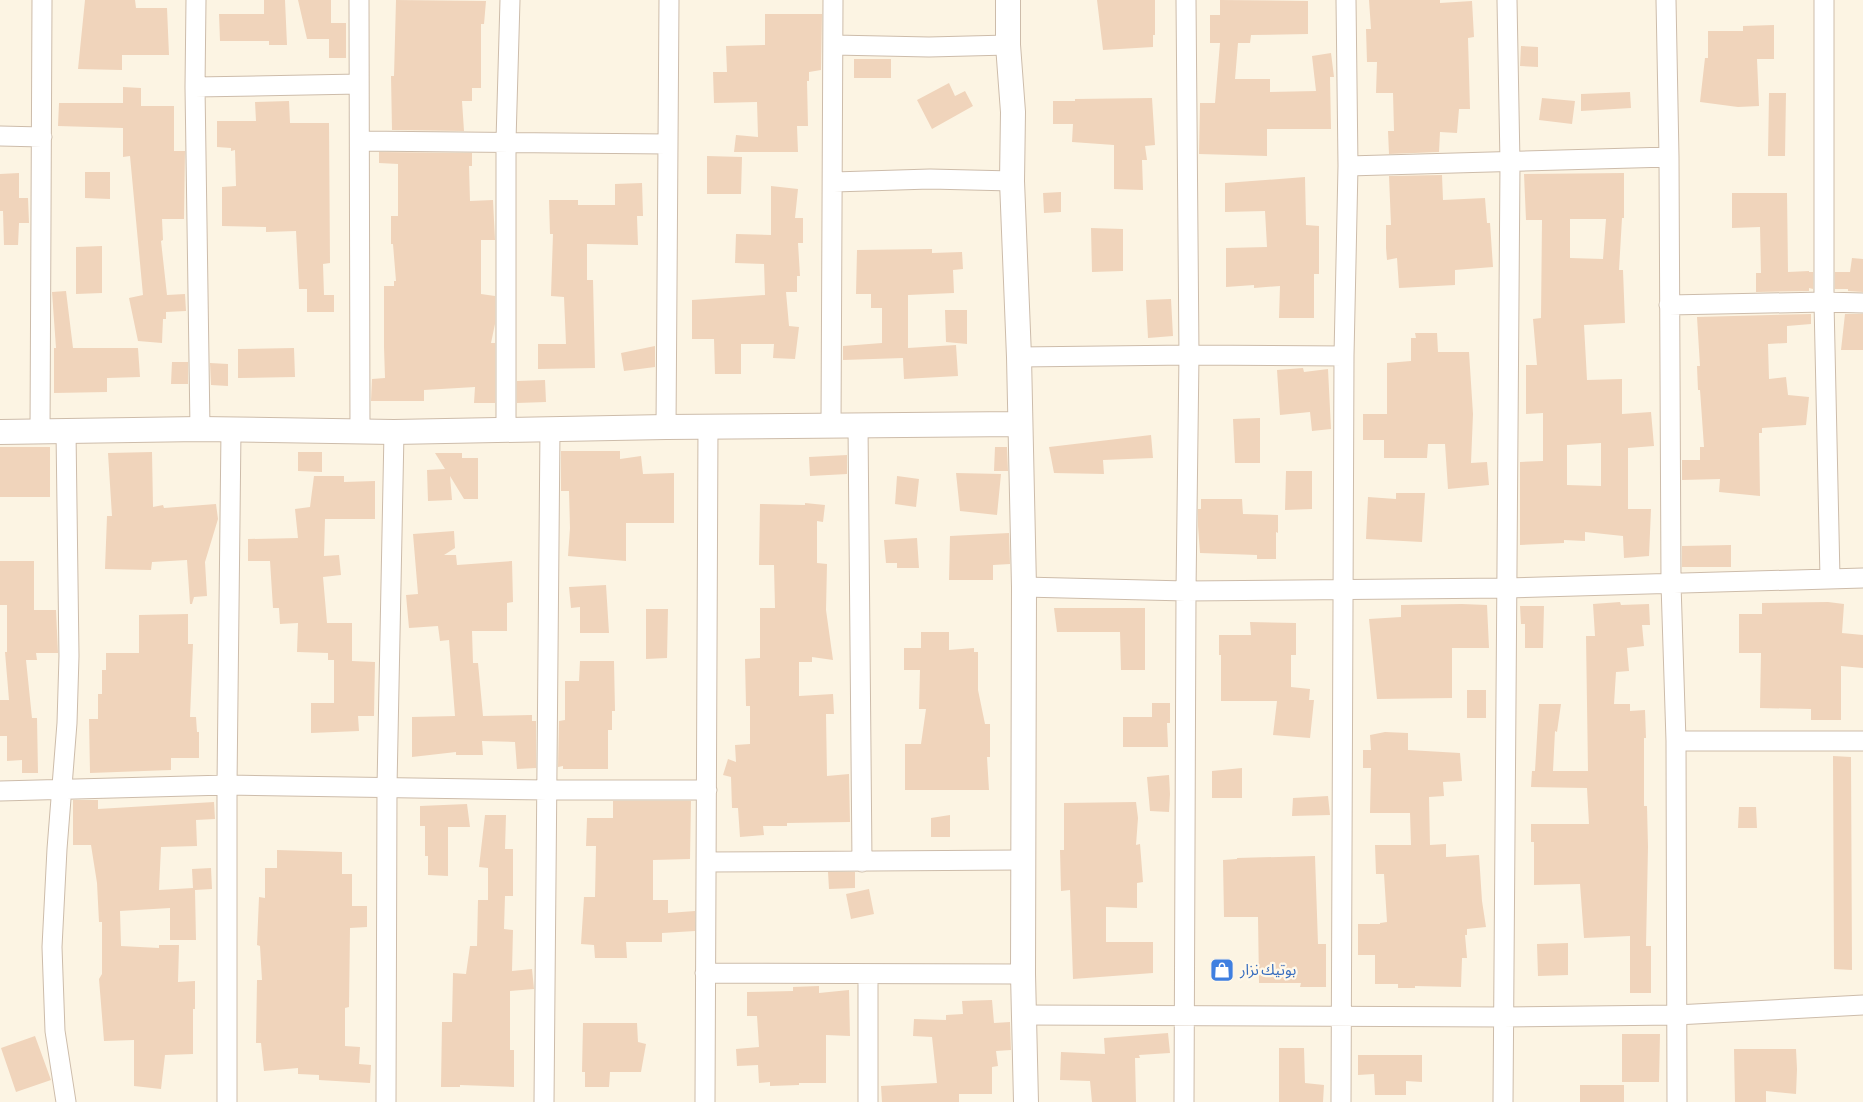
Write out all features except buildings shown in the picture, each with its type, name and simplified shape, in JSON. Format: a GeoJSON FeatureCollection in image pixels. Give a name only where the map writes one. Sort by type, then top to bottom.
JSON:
{"type":"FeatureCollection","features":[{"type":"Feature","properties":{"kind":"street"},"geometry":{"type":"LineString","coordinates":[[40,433],[42,0]]}},
{"type":"Feature","properties":{"kind":"street"},"geometry":{"type":"LineString","coordinates":[[196,0],[195,87],[200,429]]}},
{"type":"Feature","properties":{"kind":"street"},"geometry":{"type":"LineString","coordinates":[[359,0],[360,432]]}},
{"type":"Feature","properties":{"kind":"street"},"geometry":{"type":"LineString","coordinates":[[506,430],[506,141],[510,0]]}},
{"type":"Feature","properties":{"kind":"street"},"geometry":{"type":"LineString","coordinates":[[666,427],[668,0]]}},
{"type":"Feature","properties":{"kind":"street"},"geometry":{"type":"LineString","coordinates":[[831,426],[834,0]]}},
{"type":"Feature","properties":{"kind":"street"},"geometry":{"type":"LineString","coordinates":[[1008,0],[1008,45],[1013,112],[1012,181],[1019,357],[1024,587],[1023,974],[1026,1102]]}},
{"type":"Feature","properties":{"kind":"street"},"geometry":{"type":"LineString","coordinates":[[1184,1102],[1189,355],[1186,0]]}},
{"type":"Feature","properties":{"kind":"street"},"geometry":{"type":"LineString","coordinates":[[1342,1102],[1344,356],[1348,166],[1346,0]]}},
{"type":"Feature","properties":{"kind":"street"},"geometry":{"type":"LineString","coordinates":[[1503,1102],[1510,163],[1507,0]]}},
{"type":"Feature","properties":{"kind":"street"},"geometry":{"type":"LineString","coordinates":[[1666,0],[1669,157],[1671,584],[1676,741],[1677,1102]]}},
{"type":"Feature","properties":{"kind":"street"},"geometry":{"type":"LineString","coordinates":[[1824,0],[1824,302],[1830,578]]}},
{"type":"Feature","properties":{"kind":"street"},"geometry":{"type":"LineString","coordinates":[[834,45],[929,47],[1008,45]]}},
{"type":"Feature","properties":{"kind":"street"},"geometry":{"type":"LineString","coordinates":[[195,87],[358,84]]}},
{"type":"Feature","properties":{"kind":"street"},"geometry":{"type":"LineString","coordinates":[[0,136],[42,137]]}},
{"type":"Feature","properties":{"kind":"street"},"geometry":{"type":"LineString","coordinates":[[360,141],[667,144]]}},
{"type":"Feature","properties":{"kind":"street"},"geometry":{"type":"LineString","coordinates":[[1348,166],[1510,163],[1669,157]]}},
{"type":"Feature","properties":{"kind":"street"},"geometry":{"type":"LineString","coordinates":[[834,182],[930,179],[1012,181]]}},
{"type":"Feature","properties":{"kind":"street"},"geometry":{"type":"LineString","coordinates":[[1669,305],[1863,303]]}},
{"type":"Feature","properties":{"kind":"street"},"geometry":{"type":"LineString","coordinates":[[1019,357],[1344,356]]}},
{"type":"Feature","properties":{"kind":"street"},"geometry":{"type":"LineString","coordinates":[[0,432],[40,433],[200,429],[394,432],[708,426],[1020,424]]}},
{"type":"Feature","properties":{"kind":"street"},"geometry":{"type":"LineString","coordinates":[[858,425],[862,862]]}},
{"type":"Feature","properties":{"kind":"street"},"geometry":{"type":"LineString","coordinates":[[705,1102],[708,426]]}},
{"type":"Feature","properties":{"kind":"street"},"geometry":{"type":"LineString","coordinates":[[544,1102],[550,429]]}},
{"type":"Feature","properties":{"kind":"street"},"geometry":{"type":"LineString","coordinates":[[227,1102],[227,785],[231,430]]}},
{"type":"Feature","properties":{"kind":"street"},"geometry":{"type":"LineString","coordinates":[[66,431],[69,656],[67,723],[52,947],[55,1031],[66,1102]]}},
{"type":"Feature","properties":{"kind":"street"},"geometry":{"type":"LineString","coordinates":[[386,1102],[387,787],[394,432]]}},
{"type":"Feature","properties":{"kind":"street"},"geometry":{"type":"LineString","coordinates":[[1024,587],[1186,591],[1506,588],[1863,578]]}},
{"type":"Feature","properties":{"kind":"street"},"geometry":{"type":"LineString","coordinates":[[1676,741],[1863,741]]}},
{"type":"Feature","properties":{"kind":"street"},"geometry":{"type":"LineString","coordinates":[[0,791],[227,785],[548,790],[707,790]]}},
{"type":"Feature","properties":{"kind":"street"},"geometry":{"type":"LineString","coordinates":[[706,862],[1024,860]]}},
{"type":"Feature","properties":{"kind":"street"},"geometry":{"type":"LineString","coordinates":[[705,973],[1023,974]]}},
{"type":"Feature","properties":{"kind":"street"},"geometry":{"type":"LineString","coordinates":[[868,974],[868,1102]]}},
{"type":"Feature","properties":{"kind":"street"},"geometry":{"type":"LineString","coordinates":[[1024,1015],[1504,1017],[1676,1015],[1863,1005]]}},
{"type":"Feature","properties":{"kind":"place","name":"بوتيك نزار"},"geometry":{"type":"Point","coordinates":[1222,970]}}]}
